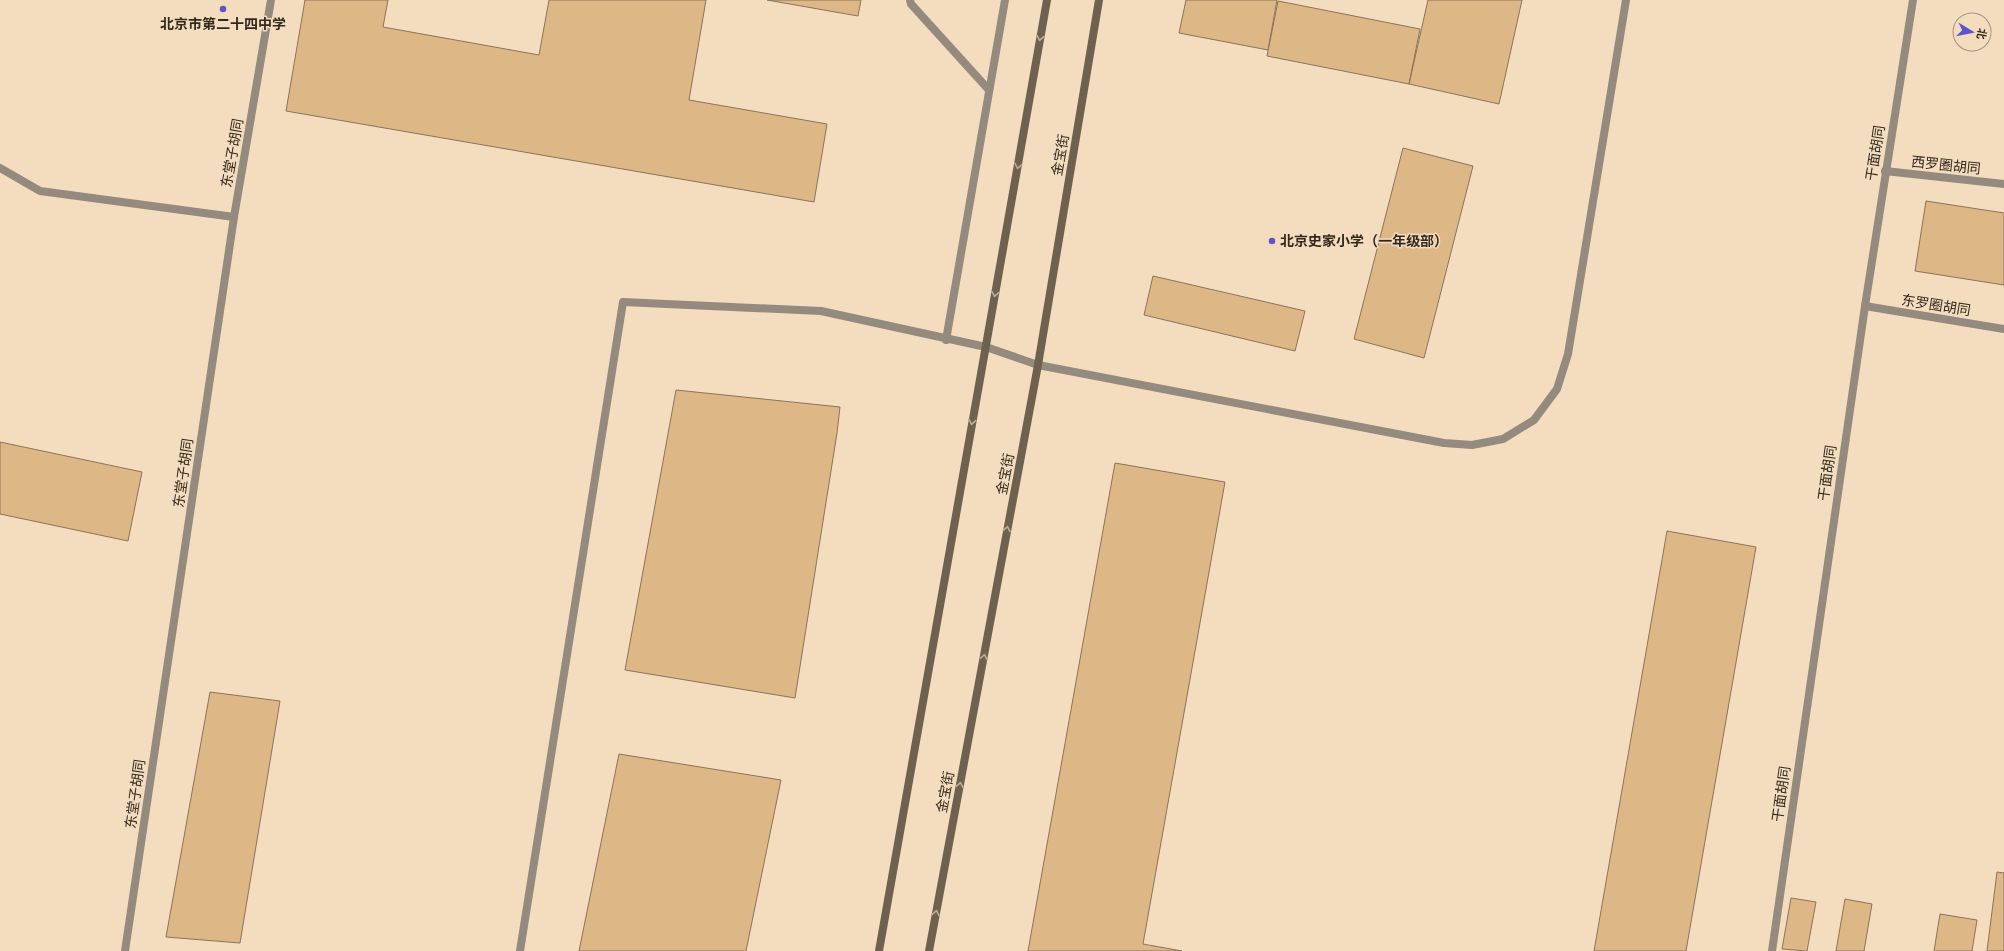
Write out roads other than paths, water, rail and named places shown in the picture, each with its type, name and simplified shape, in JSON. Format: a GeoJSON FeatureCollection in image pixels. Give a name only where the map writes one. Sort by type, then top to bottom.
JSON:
{"type":"FeatureCollection","features":[{"type":"Feature","properties":{"kind":"main road"},"geometry":{"type":"LineString","coordinates":[[879,951],[1047,0]]}},
{"type":"Feature","properties":{"kind":"main road","name":"金宝街"},"geometry":{"type":"LineString","coordinates":[[929,951],[1038,365],[1099,0]]}},
{"type":"Feature","properties":{"kind":"street","name":"东堂子胡同"},"geometry":{"type":"LineString","coordinates":[[125,951],[234,217],[271,0]]}},
{"type":"Feature","properties":{"kind":"street"},"geometry":{"type":"LineString","coordinates":[[910,0],[910,4],[989,90]]}},
{"type":"Feature","properties":{"kind":"street"},"geometry":{"type":"LineString","coordinates":[[946,340],[1005,0]]}},
{"type":"Feature","properties":{"kind":"street"},"geometry":{"type":"LineString","coordinates":[[520,951],[622,302],[821,311],[946,340],[986,347],[1038,365],[1444,443],[1472,445],[1503,439],[1534,420],[1557,389],[1568,354],[1626,0]]}},
{"type":"Feature","properties":{"kind":"street","name":"干面胡同"},"geometry":{"type":"LineString","coordinates":[[1772,951],[1885,171],[1913,0]]}},
{"type":"Feature","properties":{"kind":"street"},"geometry":{"type":"LineString","coordinates":[[0,168],[40,191],[234,217]]}},
{"type":"Feature","properties":{"kind":"street","name":"西罗圈胡同"},"geometry":{"type":"LineString","coordinates":[[1885,171],[2004,184]]}},
{"type":"Feature","properties":{"kind":"street","name":"东罗圈胡同"},"geometry":{"type":"LineString","coordinates":[[1865,306],[2004,329]]}},
{"type":"Feature","properties":{"kind":"place","name":"北京市第二十四中学"},"geometry":{"type":"Point","coordinates":[223,9]}},
{"type":"Feature","properties":{"kind":"place","name":"北京史家小学（一年级部）"},"geometry":{"type":"Point","coordinates":[1272,241]}}]}
